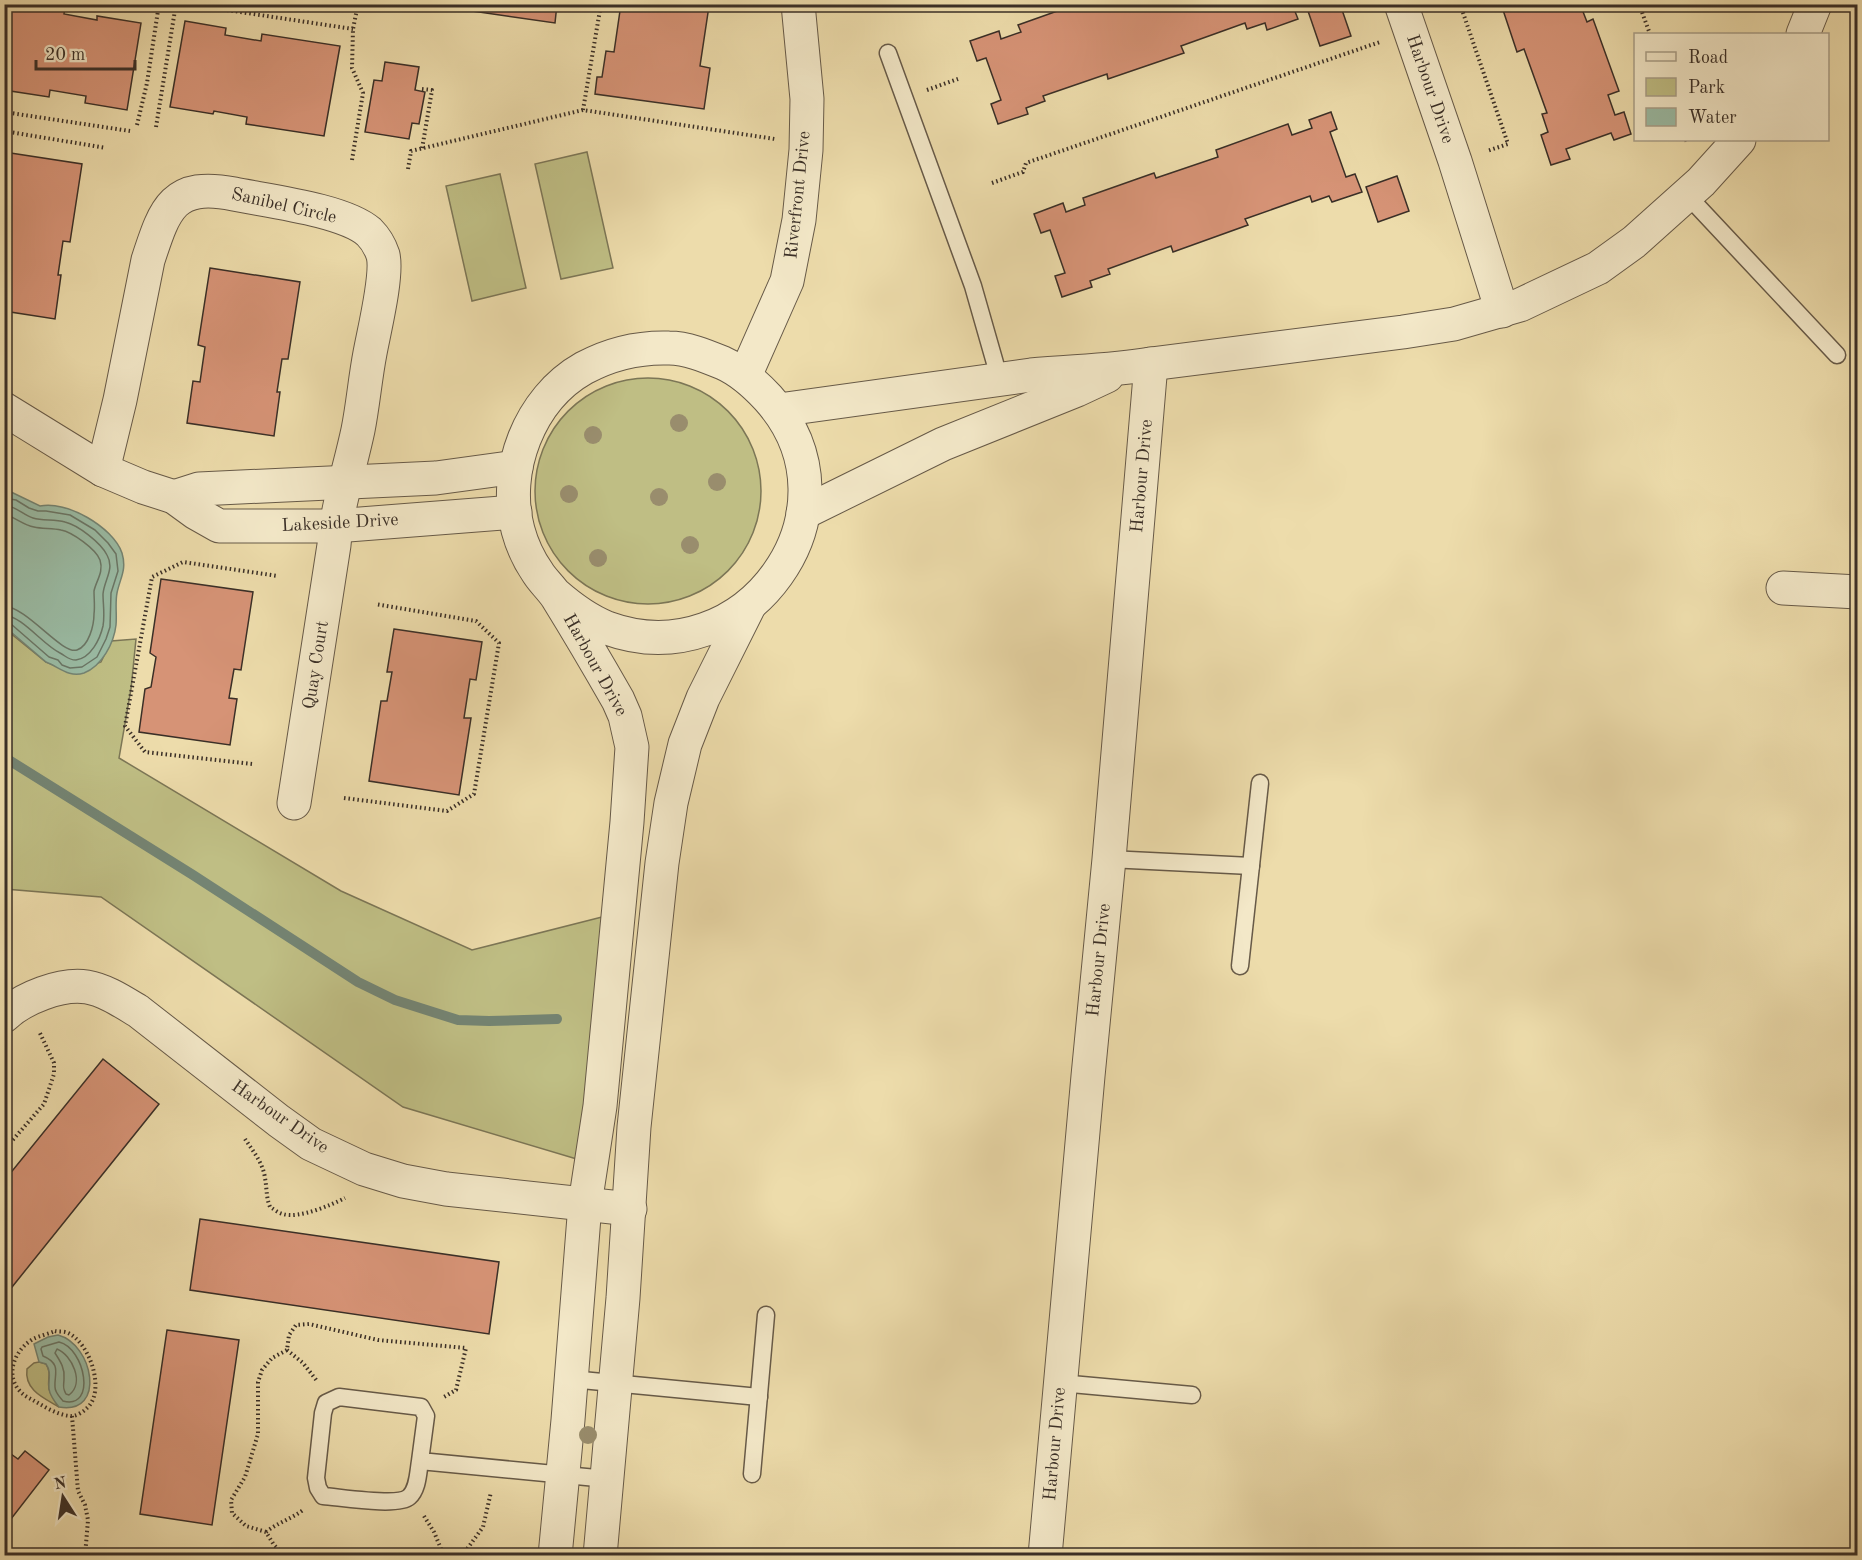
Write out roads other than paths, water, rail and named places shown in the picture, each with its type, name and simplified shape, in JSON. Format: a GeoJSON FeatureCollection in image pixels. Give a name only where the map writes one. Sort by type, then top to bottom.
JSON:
{"type":"FeatureCollection","features":[{"type":"Feature","properties":{"kind":"street","name":"Riverfront Drive"},"geometry":{"type":"LineString","coordinates":[[745,375],[787,281],[799,220],[806,150],[807,99],[798,4]]}},
{"type":"Feature","properties":{"kind":"street"},"geometry":{"type":"LineString","coordinates":[[1803,33],[1815,4]]}},
{"type":"Feature","properties":{"kind":"street","name":"Harbour Drive"},"geometry":{"type":"LineString","coordinates":[[1406,18],[1455,161],[1502,311]]}},
{"type":"Feature","properties":{"kind":"street"},"geometry":{"type":"LineString","coordinates":[[779,410],[1061,372],[1119,370],[1403,332],[1454,324],[1502,311],[1520,305],[1598,268],[1634,242],[1687,195],[1738,141]]}},
{"type":"Feature","properties":{"kind":"street","name":"Sanibel Circle"},"geometry":{"type":"LineString","coordinates":[[103,470],[120,400],[148,260],[170,207],[181,197],[194,192],[216,191],[319,211],[354,223],[368,231],[377,242],[383,256],[384,268],[358,428],[335,526]]}},
{"type":"Feature","properties":{"kind":"street","name":"Harbour Drive"},"geometry":{"type":"LineString","coordinates":[[555,1556],[585,1204],[600,1106],[623,854],[631,735],[618,700],[555,594],[528,556],[518,528],[514,488],[516,468],[526,433],[540,408],[582,369],[609,357],[639,349],[671,348],[705,355],[745,375],[779,410],[790,429],[802,465],[803,513],[789,558],[772,583],[749,606]]}},
{"type":"Feature","properties":{"kind":"street","name":"Harbour Drive"},"geometry":{"type":"LineString","coordinates":[[1045,1556],[1109,859],[1151,364]]}},
{"type":"Feature","properties":{"kind":"street"},"geometry":{"type":"LineString","coordinates":[[803,513],[943,444],[1077,390],[1119,370]]}},
{"type":"Feature","properties":{"kind":"street","name":"Lakeside Drive"},"geometry":{"type":"LineString","coordinates":[[4,409],[103,470],[174,497],[219,526],[335,526],[515,512]]}},
{"type":"Feature","properties":{"kind":"street"},"geometry":{"type":"LineString","coordinates":[[174,497],[199,489],[436,478],[516,468]]}},
{"type":"Feature","properties":{"kind":"street","name":"Quay Court"},"geometry":{"type":"LineString","coordinates":[[294,803],[335,526]]}},
{"type":"Feature","properties":{"kind":"street"},"geometry":{"type":"LineString","coordinates":[[1783,588],[1857,592]]}},
{"type":"Feature","properties":{"kind":"street"},"geometry":{"type":"LineString","coordinates":[[555,594],[581,615],[607,628],[636,636],[666,637],[695,633],[723,623],[749,606]]}},
{"type":"Feature","properties":{"kind":"street"},"geometry":{"type":"LineString","coordinates":[[600,1556],[630,1209],[634,1127],[671,802],[685,744],[703,698],[749,606]]}},
{"type":"Feature","properties":{"kind":"street"},"geometry":{"type":"LineString","coordinates":[[623,854],[663,857]]}},
{"type":"Feature","properties":{"kind":"street","name":"Harbour Drive"},"geometry":{"type":"LineString","coordinates":[[14,1008],[69,987],[88,987],[114,998],[138,1011],[311,1143],[375,1172],[403,1181],[446,1189],[630,1209]]}},
{"type":"Feature","properties":{"kind":"lane"},"geometry":{"type":"LineString","coordinates":[[888,53],[973,286],[998,380]]}},
{"type":"Feature","properties":{"kind":"lane"},"geometry":{"type":"LineString","coordinates":[[1687,195],[1837,355]]}},
{"type":"Feature","properties":{"kind":"lane"},"geometry":{"type":"LineString","coordinates":[[1240,966],[1260,783]]}},
{"type":"Feature","properties":{"kind":"lane"},"geometry":{"type":"LineString","coordinates":[[1109,859],[1251,866]]}},
{"type":"Feature","properties":{"kind":"lane"},"geometry":{"type":"LineString","coordinates":[[752,1473],[766,1315]]}},
{"type":"Feature","properties":{"kind":"lane"},"geometry":{"type":"LineString","coordinates":[[571,1379],[759,1397]]}},
{"type":"Feature","properties":{"kind":"lane"},"geometry":{"type":"LineString","coordinates":[[1060,1383],[1192,1395]]}},
{"type":"Feature","properties":{"kind":"lane"},"geometry":{"type":"LineString","coordinates":[[339,1397],[422,1407],[426,1416],[420,1461],[416,1487],[411,1496],[404,1501],[323,1496],[316,1479],[326,1403],[339,1397]]}},
{"type":"Feature","properties":{"kind":"lane"},"geometry":{"type":"LineString","coordinates":[[420,1461],[607,1479]]}},
{"type":"Feature","properties":{"kind":"water"},"geometry":{"type":"Polygon","coordinates":[[[9,491],[40,506],[63,507],[87,517],[109,534],[122,553],[123,569],[117,593],[113,639],[102,659],[84,673],[69,673],[46,662],[5,627],[4,492],[9,491]]]}},
{"type":"Feature","properties":{"kind":"water"},"geometry":{"type":"Polygon","coordinates":[[[58,1335],[70,1341],[80,1351],[90,1377],[89,1390],[84,1400],[74,1407],[59,1407],[53,1399],[49,1389],[48,1367],[39,1362],[34,1344],[58,1335]]]}},
{"type":"Feature","properties":{"kind":"waterway"},"geometry":{"type":"LineString","coordinates":[[4,757],[358,982],[395,1000],[458,1020],[557,1019]]}}]}
